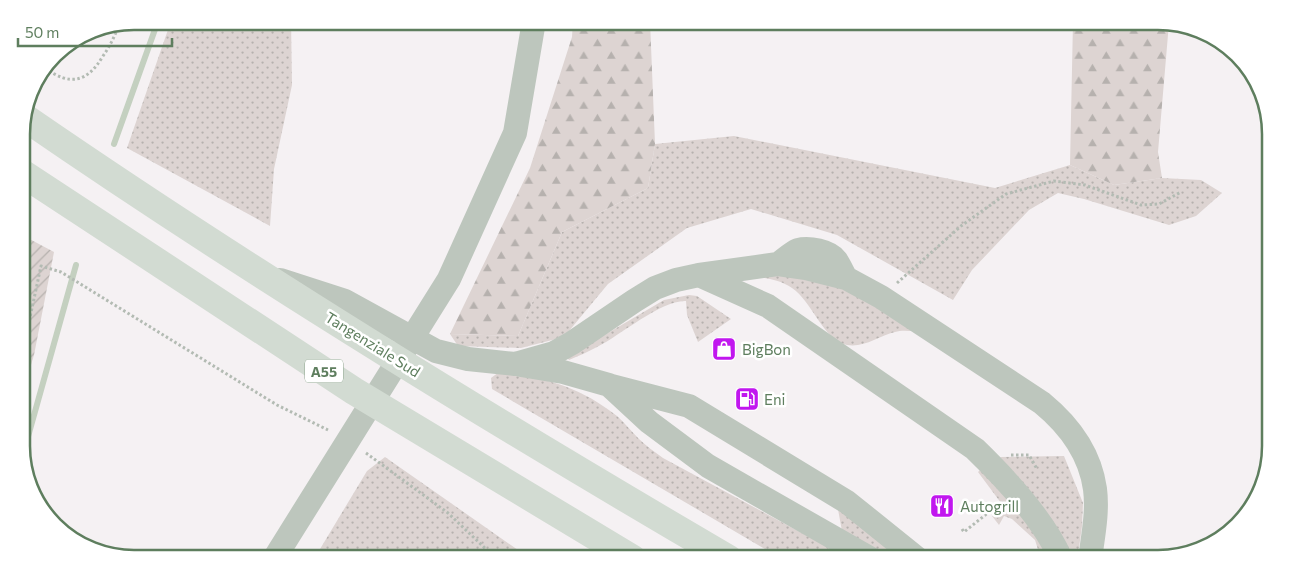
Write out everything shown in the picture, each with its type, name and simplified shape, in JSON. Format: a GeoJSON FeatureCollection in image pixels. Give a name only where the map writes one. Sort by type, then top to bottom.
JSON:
{"type":"FeatureCollection","features":[{"type":"Feature","properties":{"kind":"highway","name":"Tangenziale Sud"},"geometry":{"type":"LineString","coordinates":[[31,122],[82,157],[381,349],[578,470],[714,550]]}},
{"type":"Feature","properties":{"kind":"highway","name":"A55"},"geometry":{"type":"LineString","coordinates":[[30,178],[354,391],[618,550]]}},
{"type":"Feature","properties":{"kind":"street"},"geometry":{"type":"LineString","coordinates":[[280,550],[449,278],[515,134],[532,30]]}},
{"type":"Feature","properties":{"kind":"street"},"geometry":{"type":"LineString","coordinates":[[515,364],[554,353],[655,288],[676,280],[778,264],[806,268],[846,278],[882,297],[1042,403],[1072,431],[1090,469],[1095,489],[1091,550]]}},
{"type":"Feature","properties":{"kind":"street"},"geometry":{"type":"LineString","coordinates":[[263,274],[345,300],[436,351],[468,359],[563,372],[689,406],[847,502],[907,550]]}},
{"type":"Feature","properties":{"kind":"street"},"geometry":{"type":"LineString","coordinates":[[700,275],[768,306],[975,449],[1033,513],[1057,550]]}},
{"type":"Feature","properties":{"kind":"street"},"geometry":{"type":"LineString","coordinates":[[609,385],[649,422],[708,466],[855,550]]}},
{"type":"Feature","properties":{"kind":"path"},"geometry":{"type":"LineString","coordinates":[[50,72],[56,76],[72,80],[85,77],[96,68],[115,38],[117,32]]}},
{"type":"Feature","properties":{"kind":"path"},"geometry":{"type":"LineString","coordinates":[[882,297],[961,226],[1006,194],[1054,181],[1085,186],[1141,205],[1159,204],[1181,192]]}},
{"type":"Feature","properties":{"kind":"path"},"geometry":{"type":"LineString","coordinates":[[30,318],[41,266],[61,272],[277,405],[330,431]]}},
{"type":"Feature","properties":{"kind":"path"},"geometry":{"type":"LineString","coordinates":[[360,449],[448,513],[487,550]]}},
{"type":"Feature","properties":{"kind":"green space"},"geometry":{"type":"Polygon","coordinates":[[[168,30],[291,30],[292,85],[274,169],[270,226],[127,148],[168,30]]]}},
{"type":"Feature","properties":{"kind":"green space"},"geometry":{"type":"Polygon","coordinates":[[[572,30],[650,30],[655,144],[648,188],[562,232],[518,336],[450,334],[530,168],[572,37],[572,30]]]}},
{"type":"Feature","properties":{"kind":"green space"},"geometry":{"type":"Polygon","coordinates":[[[1073,30],[1168,31],[1158,152],[1162,178],[1114,185],[1070,165],[1073,30]]]}},
{"type":"Feature","properties":{"kind":"green space"},"geometry":{"type":"Polygon","coordinates":[[[734,136],[995,188],[1070,165],[1114,185],[1162,178],[1201,180],[1222,193],[1196,216],[1169,225],[1058,193],[1029,210],[972,270],[953,300],[837,235],[751,209],[687,228],[608,284],[564,337],[521,348],[458,346],[450,334],[518,336],[562,232],[648,188],[655,144],[734,136]]]}},
{"type":"Feature","properties":{"kind":"green space"},"geometry":{"type":"Polygon","coordinates":[[[30,239],[54,252],[30,368],[30,239]]]}},
{"type":"Feature","properties":{"kind":"green space"},"geometry":{"type":"Polygon","coordinates":[[[787,275],[849,290],[914,331],[897,331],[859,345],[847,345],[839,342],[824,328],[806,302],[792,288],[780,282],[759,277],[787,275]]]}},
{"type":"Feature","properties":{"kind":"green space"},"geometry":{"type":"Polygon","coordinates":[[[689,295],[697,296],[731,319],[698,342],[687,315],[686,301],[676,302],[653,312],[594,349],[569,360],[567,357],[664,300],[689,295]]]}},
{"type":"Feature","properties":{"kind":"green space"},"geometry":{"type":"Polygon","coordinates":[[[499,372],[532,377],[561,385],[589,397],[617,416],[642,442],[663,458],[833,550],[767,550],[492,389],[491,378],[499,372]]]}},
{"type":"Feature","properties":{"kind":"green space"},"geometry":{"type":"Polygon","coordinates":[[[1064,456],[1083,503],[1079,550],[1066,550],[1000,457],[1064,456]]]}},
{"type":"Feature","properties":{"kind":"green space"},"geometry":{"type":"Polygon","coordinates":[[[385,457],[518,550],[319,550],[367,471],[385,457]]]}},
{"type":"Feature","properties":{"kind":"green space"},"geometry":{"type":"Polygon","coordinates":[[[981,469],[1035,531],[1044,550],[1038,550],[1035,540],[1012,519],[1004,516],[999,525],[992,516],[1004,507],[978,472],[981,469]]]}},
{"type":"Feature","properties":{"kind":"green space"},"geometry":{"type":"Polygon","coordinates":[[[837,504],[895,550],[875,550],[842,531],[837,504]]]}},
{"type":"Feature","properties":{"kind":"waterway"},"geometry":{"type":"LineString","coordinates":[[114,144],[155,30]]}},
{"type":"Feature","properties":{"kind":"waterway"},"geometry":{"type":"LineString","coordinates":[[30,429],[76,265]]}},
{"type":"Feature","properties":{"kind":"place","name":"BigBon"},"geometry":{"type":"Point","coordinates":[724,349]}},
{"type":"Feature","properties":{"kind":"place","name":"Eni"},"geometry":{"type":"Point","coordinates":[747,399]}},
{"type":"Feature","properties":{"kind":"place","name":"Autogrill"},"geometry":{"type":"Point","coordinates":[942,506]}}]}
